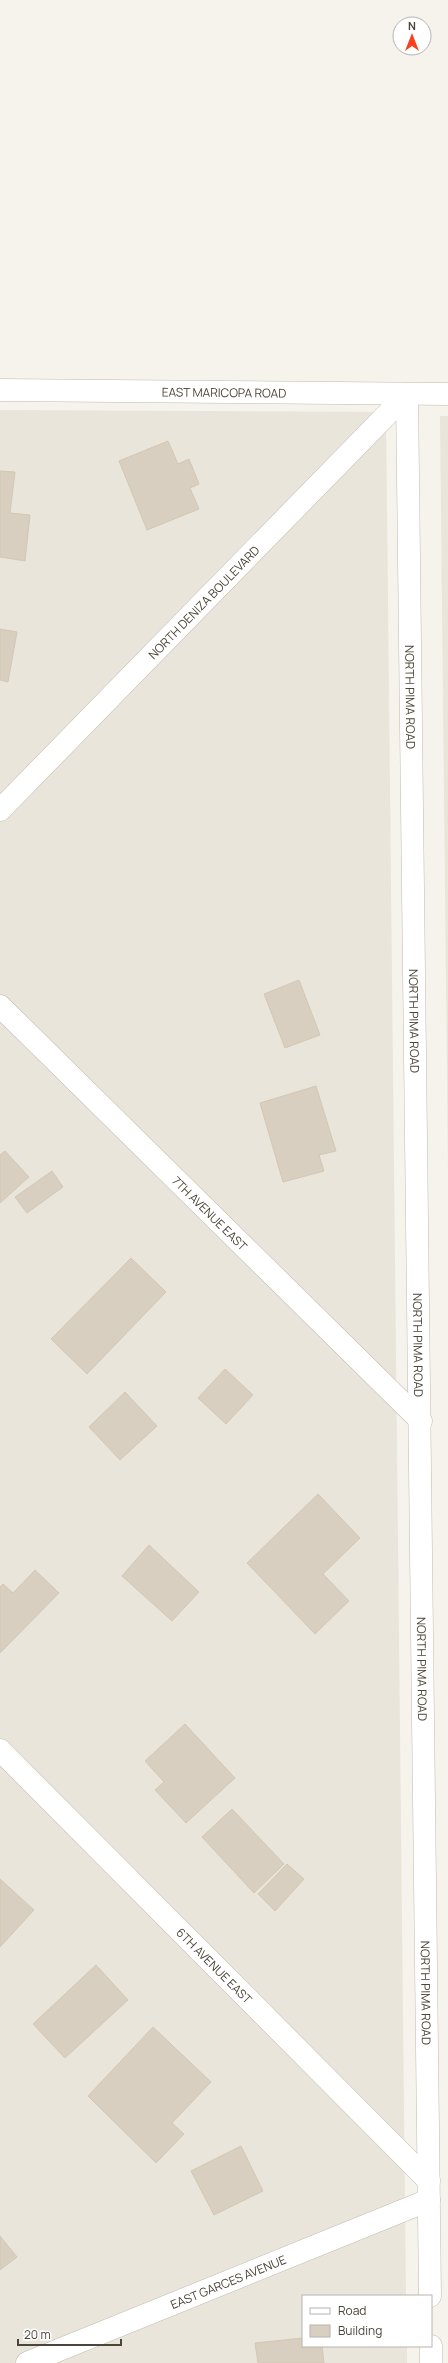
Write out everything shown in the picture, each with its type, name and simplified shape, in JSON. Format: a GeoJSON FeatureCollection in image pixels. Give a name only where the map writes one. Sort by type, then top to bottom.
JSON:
{"type":"FeatureCollection","features":[{"type":"Feature","properties":{"kind":"street","name":"EAST MARICOPA ROAD"},"geometry":{"type":"LineString","coordinates":[[0,390],[448,394]]}},
{"type":"Feature","properties":{"kind":"street","name":"NORTH DENIZA BOULEVARD"},"geometry":{"type":"LineString","coordinates":[[0,810],[407,394]]}},
{"type":"Feature","properties":{"kind":"street","name":"NORTH PIMA ROAD"},"geometry":{"type":"LineString","coordinates":[[407,394],[421,1421],[430,2295]]}},
{"type":"Feature","properties":{"kind":"street","name":"7TH AVENUE EAST"},"geometry":{"type":"LineString","coordinates":[[0,1006],[421,1421]]}},
{"type":"Feature","properties":{"kind":"street","name":"6TH AVENUE EAST"},"geometry":{"type":"LineString","coordinates":[[0,1750],[429,2191]]}},
{"type":"Feature","properties":{"kind":"street","name":"EAST GARCES AVENUE"},"geometry":{"type":"LineString","coordinates":[[27,2363],[429,2191]]}},
{"type":"Feature","properties":{"kind":"street"},"geometry":{"type":"LineString","coordinates":[[431,2347],[431,2363]]}},
{"type":"Feature","properties":{"kind":"shaded area"},"geometry":{"type":"Polygon","coordinates":[[[0,410],[386,412],[406,2295],[302,2295],[302,2347],[407,2347],[407,2363],[0,2363],[0,410]]]}},
{"type":"Feature","properties":{"kind":"shaded area"},"geometry":{"type":"Polygon","coordinates":[[[440,416],[448,416],[448,1177],[440,416]]]}},
{"type":"Feature","properties":{"kind":"building"},"geometry":{"type":"Polygon","coordinates":[[[168,441],[178,464],[189,459],[199,484],[190,488],[199,509],[147,530],[119,461],[168,441]]]}},
{"type":"Feature","properties":{"kind":"building"},"geometry":{"type":"Polygon","coordinates":[[[0,471],[15,472],[10,513],[30,515],[25,561],[0,557],[0,471]]]}},
{"type":"Feature","properties":{"kind":"building"},"geometry":{"type":"Polygon","coordinates":[[[0,629],[17,632],[8,682],[0,680],[0,629]]]}},
{"type":"Feature","properties":{"kind":"building"},"geometry":{"type":"Polygon","coordinates":[[[299,980],[320,1035],[285,1048],[264,994],[299,980]]]}},
{"type":"Feature","properties":{"kind":"building"},"geometry":{"type":"Polygon","coordinates":[[[316,1086],[336,1151],[319,1155],[324,1171],[283,1182],[260,1103],[316,1086]]]}},
{"type":"Feature","properties":{"kind":"building"},"geometry":{"type":"Polygon","coordinates":[[[5,1151],[29,1177],[0,1203],[0,1155],[5,1151]]]}},
{"type":"Feature","properties":{"kind":"building"},"geometry":{"type":"Polygon","coordinates":[[[52,1171],[63,1187],[27,1213],[15,1197],[52,1171]]]}},
{"type":"Feature","properties":{"kind":"building"},"geometry":{"type":"Polygon","coordinates":[[[131,1258],[166,1292],[87,1374],[51,1339],[131,1258]]]}},
{"type":"Feature","properties":{"kind":"building"},"geometry":{"type":"Polygon","coordinates":[[[225,1369],[253,1395],[226,1424],[198,1398],[225,1369]]]}},
{"type":"Feature","properties":{"kind":"building"},"geometry":{"type":"Polygon","coordinates":[[[125,1392],[157,1426],[120,1460],[89,1427],[125,1392]]]}},
{"type":"Feature","properties":{"kind":"building"},"geometry":{"type":"Polygon","coordinates":[[[318,1494],[360,1538],[323,1574],[349,1601],[315,1634],[247,1563],[318,1494]]]}},
{"type":"Feature","properties":{"kind":"building"},"geometry":{"type":"Polygon","coordinates":[[[149,1545],[199,1592],[172,1621],[122,1576],[149,1545]]]}},
{"type":"Feature","properties":{"kind":"building"},"geometry":{"type":"Polygon","coordinates":[[[35,1570],[59,1593],[0,1653],[0,1587],[3,1584],[13,1593],[35,1570]]]}},
{"type":"Feature","properties":{"kind":"building"},"geometry":{"type":"Polygon","coordinates":[[[185,1724],[235,1778],[186,1823],[155,1790],[164,1782],[145,1761],[185,1724]]]}},
{"type":"Feature","properties":{"kind":"building"},"geometry":{"type":"Polygon","coordinates":[[[232,1809],[284,1864],[254,1893],[202,1837],[232,1809]]]}},
{"type":"Feature","properties":{"kind":"building"},"geometry":{"type":"Polygon","coordinates":[[[287,1864],[304,1879],[275,1911],[258,1894],[287,1864]]]}},
{"type":"Feature","properties":{"kind":"building"},"geometry":{"type":"Polygon","coordinates":[[[0,1879],[34,1910],[0,1947],[0,1879]]]}},
{"type":"Feature","properties":{"kind":"building"},"geometry":{"type":"Polygon","coordinates":[[[96,1965],[128,2000],[65,2058],[33,2024],[96,1965]]]}},
{"type":"Feature","properties":{"kind":"building"},"geometry":{"type":"Polygon","coordinates":[[[153,2027],[211,2082],[172,2123],[184,2134],[156,2163],[88,2096],[153,2027]]]}},
{"type":"Feature","properties":{"kind":"building"},"geometry":{"type":"Polygon","coordinates":[[[241,2146],[263,2191],[214,2215],[191,2171],[241,2146]]]}},
{"type":"Feature","properties":{"kind":"building"},"geometry":{"type":"Polygon","coordinates":[[[0,2236],[17,2257],[0,2270],[0,2236]]]}},
{"type":"Feature","properties":{"kind":"building"},"geometry":{"type":"Polygon","coordinates":[[[302,2338],[302,2347],[322,2347],[324,2363],[258,2363],[255,2343],[302,2338]]]}}]}
